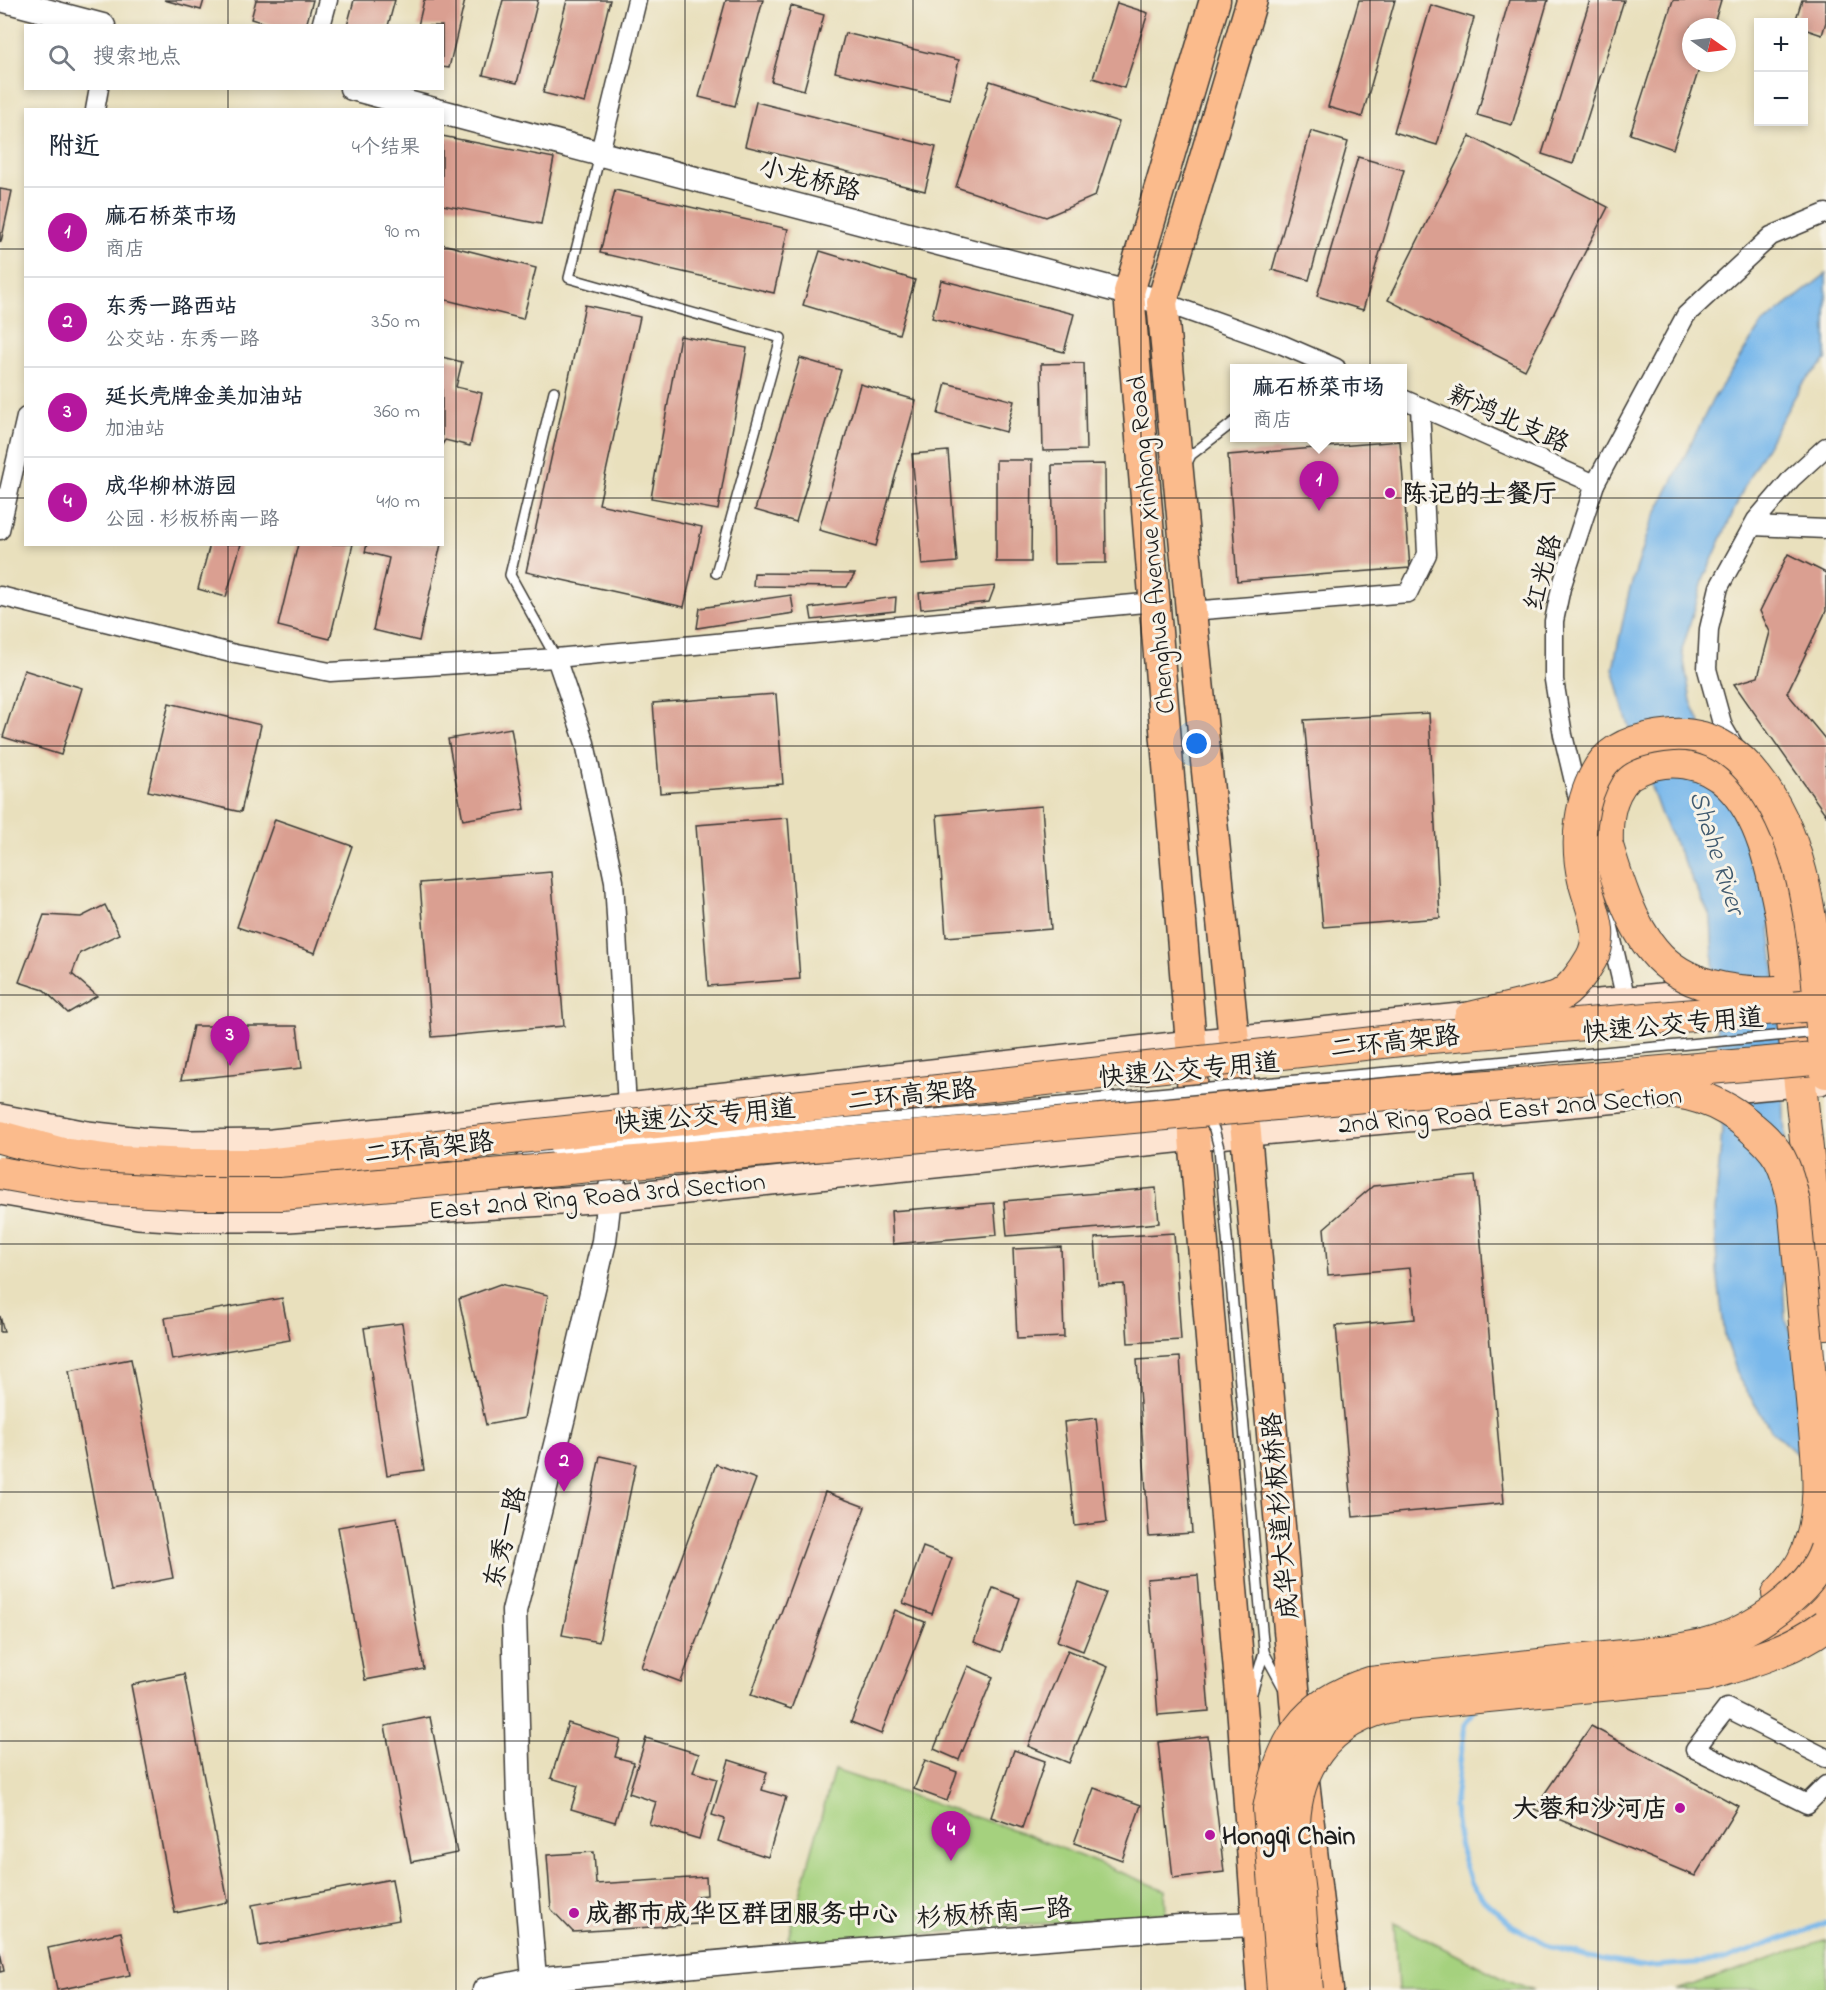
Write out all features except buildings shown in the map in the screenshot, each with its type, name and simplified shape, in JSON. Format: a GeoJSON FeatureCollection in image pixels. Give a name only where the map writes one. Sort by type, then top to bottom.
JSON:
{"type":"FeatureCollection","features":[{"type":"Feature","properties":{"kind":"highway"},"geometry":{"type":"LineString","coordinates":[[1419,1038],[1454,1022],[1559,996],[1580,976],[1593,957],[1598,932],[1594,910],[1584,880],[1579,845],[1582,812],[1589,787],[1602,764],[1626,745],[1652,737],[1682,735],[1713,742],[1745,763],[1761,783],[1791,843],[1804,886],[1814,947],[1822,1073]]}},
{"type":"Feature","properties":{"kind":"highway"},"geometry":{"type":"LineString","coordinates":[[1818,990],[1800,991],[1788,992],[1754,993],[1702,984],[1677,971],[1654,952],[1623,895],[1607,846],[1606,824],[1612,798],[1626,776],[1652,763],[1677,761],[1705,767],[1729,784],[1747,806],[1760,833],[1775,883],[1782,919],[1790,990],[1791,1002],[1792,1014],[1826,1323]]}},
{"type":"Feature","properties":{"kind":"highway","name":"二环高架路"},"geometry":{"type":"LineString","coordinates":[[0,1137],[62,1154],[119,1162],[265,1165],[1419,1038],[1818,990]]}},
{"type":"Feature","properties":{"kind":"highway","name":"二环高架路"},"geometry":{"type":"LineString","coordinates":[[0,1173],[79,1187],[199,1194],[281,1194],[1432,1089],[1533,1083],[1822,1073]]}},
{"type":"Feature","properties":{"kind":"highway"},"geometry":{"type":"LineString","coordinates":[[1533,1083],[1614,1090],[1664,1089],[1689,1093],[1718,1103],[1742,1118],[1767,1140],[1780,1158],[1789,1180],[1794,1203],[1817,1450],[1817,1509],[1811,1539],[1803,1562],[1788,1582],[1742,1629]]}},
{"type":"Feature","properties":{"kind":"highway"},"geometry":{"type":"LineString","coordinates":[[1283,1990],[1269,1809],[1275,1780],[1284,1754],[1297,1731],[1320,1706],[1346,1690],[1370,1683],[1670,1651],[1709,1644],[1742,1629],[1788,1602],[1808,1582],[1826,1549]]}},
{"type":"Feature","properties":{"kind":"highway"},"geometry":{"type":"LineString","coordinates":[[1753,1660],[1799,1626],[1826,1602]]}},
{"type":"Feature","properties":{"kind":"highway"},"geometry":{"type":"LineString","coordinates":[[1307,1990],[1294,1839],[1295,1811],[1301,1785],[1320,1747],[1351,1719],[1374,1709],[1396,1705],[1706,1675],[1753,1660],[1808,1638],[1826,1625]]}},
{"type":"Feature","properties":{"kind":"main road","name":"Chenghua Avenue Xinhong Road"},"geometry":{"type":"LineString","coordinates":[[1215,0],[1129,292],[1191,1044],[1221,1133]]}},
{"type":"Feature","properties":{"kind":"main road","name":"Chenghua Avenue Xinhong Road"},"geometry":{"type":"LineString","coordinates":[[1234,1041],[1162,302],[1252,0]]}},
{"type":"Feature","properties":{"kind":"main road"},"geometry":{"type":"LineString","coordinates":[[0,1119],[87,1136],[140,1141],[189,1144],[272,1143],[1626,999],[1691,993],[1818,990]]}},
{"type":"Feature","properties":{"kind":"main road","name":"成华大道杉板桥路"},"geometry":{"type":"LineString","coordinates":[[1234,1041],[1221,1133],[1243,1719],[1262,1990]]}},
{"type":"Feature","properties":{"kind":"main road","name":"2nd Ring Road East 2nd Section"},"geometry":{"type":"LineString","coordinates":[[1221,1133],[1698,1091],[1822,1073]]}},
{"type":"Feature","properties":{"kind":"main road","name":"成华大道杉板桥路"},"geometry":{"type":"LineString","coordinates":[[1221,1133],[1310,1816],[1328,1990]]}},
{"type":"Feature","properties":{"kind":"main road","name":"East 2nd Ring Road 3rd Section"},"geometry":{"type":"LineString","coordinates":[[0,1191],[138,1215],[186,1218],[288,1218],[609,1198],[1221,1133]]}},
{"type":"Feature","properties":{"kind":"street"},"geometry":{"type":"LineString","coordinates":[[4,0],[45,5],[97,24]]}},
{"type":"Feature","properties":{"kind":"street"},"geometry":{"type":"LineString","coordinates":[[322,24],[328,0]]}},
{"type":"Feature","properties":{"kind":"street"},"geometry":{"type":"LineString","coordinates":[[600,152],[638,0]]}},
{"type":"Feature","properties":{"kind":"street"},"geometry":{"type":"LineString","coordinates":[[95,108],[99,90]]}},
{"type":"Feature","properties":{"kind":"street"},"geometry":{"type":"LineString","coordinates":[[359,90],[427,108]]}},
{"type":"Feature","properties":{"kind":"street","name":"小龙桥路"},"geometry":{"type":"LineString","coordinates":[[444,113],[1162,302]]}},
{"type":"Feature","properties":{"kind":"street","name":"红光路"},"geometry":{"type":"LineString","coordinates":[[1626,999],[1563,735],[1554,680],[1554,621],[1561,588],[1595,484],[1686,315],[1771,236],[1826,213]]}},
{"type":"Feature","properties":{"kind":"street"},"geometry":{"type":"LineString","coordinates":[[1162,302],[1283,345],[1325,364]]}},
{"type":"Feature","properties":{"kind":"street","name":"新鸿北支路"},"geometry":{"type":"LineString","coordinates":[[1407,401],[1595,484]]}},
{"type":"Feature","properties":{"kind":"street"},"geometry":{"type":"LineString","coordinates":[[1191,611],[1408,593],[1427,554],[1420,406]]}},
{"type":"Feature","properties":{"kind":"street"},"geometry":{"type":"LineString","coordinates":[[0,530],[24,426]]}},
{"type":"Feature","properties":{"kind":"street"},"geometry":{"type":"LineString","coordinates":[[1818,990],[1798,886],[1782,837],[1757,786],[1723,727],[1707,669],[1709,629],[1719,587],[1753,525],[1792,478],[1826,447]]}},
{"type":"Feature","properties":{"kind":"street"},"geometry":{"type":"LineString","coordinates":[[1753,525],[1826,529]]}},
{"type":"Feature","properties":{"kind":"street"},"geometry":{"type":"LineString","coordinates":[[0,596],[236,654],[330,672],[556,658],[1155,602]]}},
{"type":"Feature","properties":{"kind":"street"},"geometry":{"type":"LineString","coordinates":[[556,658],[585,743],[614,881],[627,1107]]}},
{"type":"Feature","properties":{"kind":"street","name":"东秀一路"},"geometry":{"type":"LineString","coordinates":[[534,1985],[519,1800],[514,1611],[604,1241],[609,1198],[627,1107]]}},
{"type":"Feature","properties":{"kind":"street"},"geometry":{"type":"LineString","coordinates":[[1826,1758],[1727,1708],[1695,1749],[1807,1804],[1826,1785]]}},
{"type":"Feature","properties":{"kind":"street","name":"杉板桥南一路"},"geometry":{"type":"LineString","coordinates":[[485,1990],[780,1957],[1181,1927],[1257,1924]]}},
{"type":"Feature","properties":{"kind":"lane"},"geometry":{"type":"LineString","coordinates":[[600,152],[569,278],[781,338],[716,573]]}},
{"type":"Feature","properties":{"kind":"lane"},"geometry":{"type":"LineString","coordinates":[[554,390],[510,575],[556,658]]}},
{"type":"Feature","properties":{"kind":"lane"},"geometry":{"type":"LineString","coordinates":[[1178,477],[1191,455],[1230,425]]}},
{"type":"Feature","properties":{"kind":"lane","name":"快速公交专用道"},"geometry":{"type":"LineString","coordinates":[[555,1150],[1826,1031]]}},
{"type":"Feature","properties":{"kind":"lane"},"geometry":{"type":"LineString","coordinates":[[1243,1719],[1264,1652],[1221,1133],[1235,1098],[1252,1084]]}},
{"type":"Feature","properties":{"kind":"lane"},"geometry":{"type":"LineString","coordinates":[[1166,1092],[1196,1107],[1214,1129],[1221,1133]]}},
{"type":"Feature","properties":{"kind":"lane"},"geometry":{"type":"LineString","coordinates":[[429,1147],[509,1149]]}},
{"type":"Feature","properties":{"kind":"lane"},"geometry":{"type":"LineString","coordinates":[[521,1149],[555,1150]]}},
{"type":"Feature","properties":{"kind":"lane"},"geometry":{"type":"LineString","coordinates":[[510,1161],[555,1150]]}},
{"type":"Feature","properties":{"kind":"lane"},"geometry":{"type":"LineString","coordinates":[[432,1180],[499,1163]]}},
{"type":"Feature","properties":{"kind":"lane"},"geometry":{"type":"LineString","coordinates":[[1264,1652],[1296,1711]]}},
{"type":"Feature","properties":{"kind":"green space"},"geometry":{"type":"Polygon","coordinates":[[[834,1770],[1020,1832],[1165,1890],[1166,1913],[814,1943],[788,1938],[834,1770]]]}},
{"type":"Feature","properties":{"kind":"green space"},"geometry":{"type":"Polygon","coordinates":[[[1394,1923],[1502,1978],[1534,1990],[1398,1990],[1394,1923]]]}},
{"type":"Feature","properties":{"kind":"green space"},"geometry":{"type":"Polygon","coordinates":[[[1826,1940],[1826,1990],[1677,1990],[1826,1940]]]}},
{"type":"Feature","properties":{"kind":"water","name":"Shahe River"},"geometry":{"type":"Polygon","coordinates":[[[1826,274],[1826,360],[1802,384],[1747,481],[1704,578],[1682,650],[1691,701],[1766,882],[1781,1045],[1785,1139],[1783,1276],[1785,1318],[1796,1345],[1826,1481],[1771,1430],[1739,1379],[1725,1336],[1717,1271],[1715,1212],[1722,1132],[1711,918],[1661,815],[1625,714],[1613,668],[1629,592],[1650,526],[1713,399],[1761,325],[1826,274]]]}},
{"type":"Feature","properties":{"kind":"waterway"},"geometry":{"type":"LineString","coordinates":[[1476,1708],[1465,1725],[1454,1807],[1459,1844],[1471,1883],[1482,1898],[1510,1924],[1552,1947],[1642,1967],[1721,1961],[1826,1923]]}},
{"type":"Feature","properties":{"kind":"place","name":"陈记的士餐厅"},"geometry":{"type":"Point","coordinates":[1390,493]}},
{"type":"Feature","properties":{"kind":"place","name":"麻石桥菜市场"},"geometry":{"type":"Point","coordinates":[1319,511]}},
{"type":"Feature","properties":{"kind":"place","name":"延长壳牌金美加油站"},"geometry":{"type":"Point","coordinates":[230,1066]}},
{"type":"Feature","properties":{"kind":"place","name":"东秀一路西站"},"geometry":{"type":"Point","coordinates":[564,1492]}},
{"type":"Feature","properties":{"kind":"place","name":"大蓉和沙河店"},"geometry":{"type":"Point","coordinates":[1680,1808]}},
{"type":"Feature","properties":{"kind":"place","name":"Hongqi Chain"},"geometry":{"type":"Point","coordinates":[1210,1835]}},
{"type":"Feature","properties":{"kind":"place","name":"成华柳林游园"},"geometry":{"type":"Point","coordinates":[951,1861]}},
{"type":"Feature","properties":{"kind":"place","name":"成都市成华区群团服务中心"},"geometry":{"type":"Point","coordinates":[574,1913]}}]}
